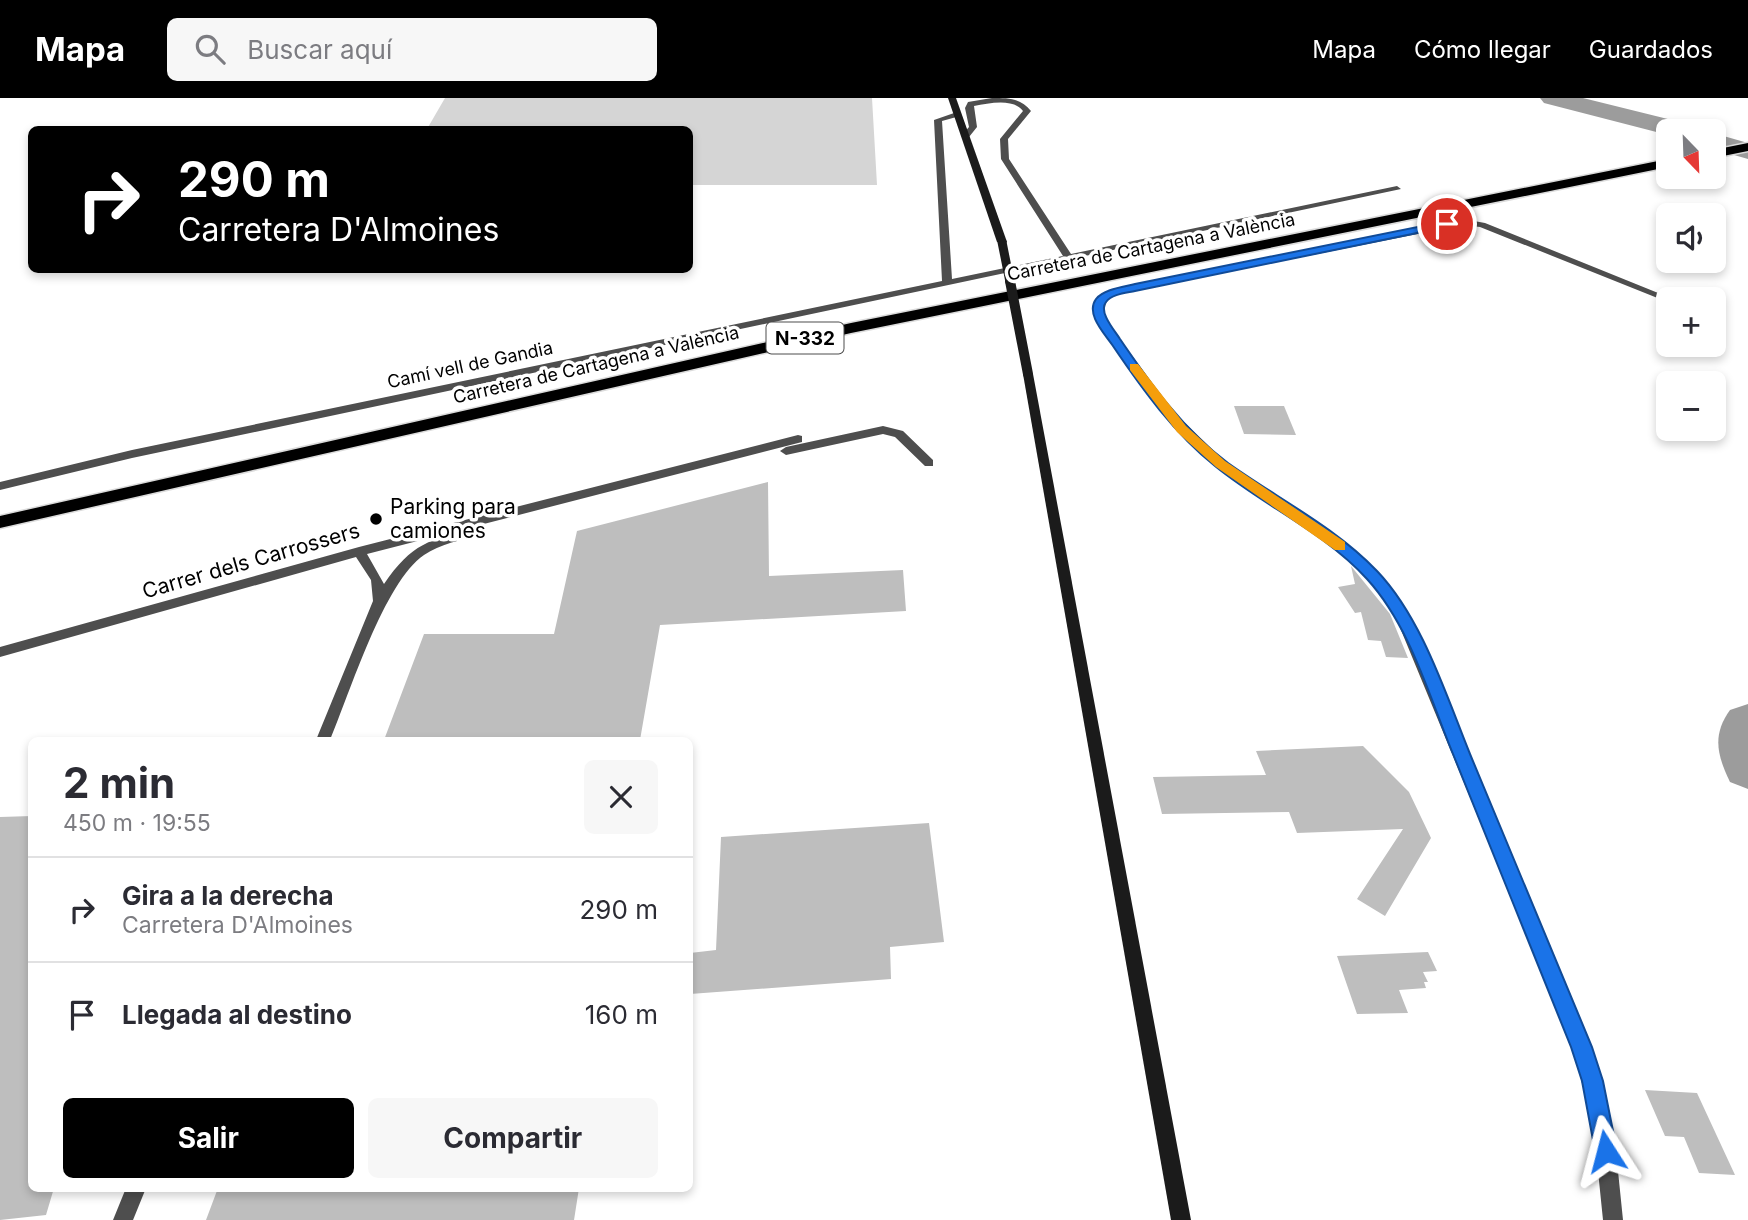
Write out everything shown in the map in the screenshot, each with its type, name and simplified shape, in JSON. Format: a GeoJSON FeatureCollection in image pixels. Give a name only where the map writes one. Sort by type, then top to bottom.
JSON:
{"type":"FeatureCollection","features":[{"type":"Feature","properties":{"kind":"highway"},"geometry":{"type":"LineString","coordinates":[[1726,151],[1748,147]]}},
{"type":"Feature","properties":{"kind":"highway","name":"Carretera de Cartagena a València"},"geometry":{"type":"LineString","coordinates":[[0,522],[851,328],[1656,165]]}},
{"type":"Feature","properties":{"kind":"main road"},"geometry":{"type":"LineString","coordinates":[[952,98],[1002,242],[1181,1220]]}},
{"type":"Feature","properties":{"kind":"street"},"geometry":{"type":"LineString","coordinates":[[966,135],[973,127],[968,108],[973,102],[1005,98],[1022,103],[1027,111],[1004,139],[1005,159],[1069,258]]}},
{"type":"Feature","properties":{"kind":"street"},"geometry":{"type":"LineString","coordinates":[[947,281],[938,120],[957,114]]}},
{"type":"Feature","properties":{"kind":"street","name":"Camí vell de Gandia"},"geometry":{"type":"LineString","coordinates":[[0,486],[146,451],[947,281],[1397,189]]}},
{"type":"Feature","properties":{"kind":"street"},"geometry":{"type":"LineString","coordinates":[[1612,1220],[1604,1132],[1582,1047],[1429,674],[1394,601],[1371,574],[1336,542],[1220,464],[1182,429],[1128,360],[1101,320],[1098,308],[1101,300],[1112,293],[1135,287],[1463,222],[1482,225],[1656,294]]}},
{"type":"Feature","properties":{"kind":"street"},"geometry":{"type":"LineString","coordinates":[[324,737],[380,601],[407,560],[423,547],[804,446],[883,430],[898,434],[929,463]]}},
{"type":"Feature","properties":{"kind":"street","name":"Carrer dels Carrossers"},"geometry":{"type":"LineString","coordinates":[[0,652],[359,552],[798,439]]}},
{"type":"Feature","properties":{"kind":"street"},"geometry":{"type":"LineString","coordinates":[[359,552],[377,580],[380,601]]}},
{"type":"Feature","properties":{"kind":"street"},"geometry":{"type":"LineString","coordinates":[[123,1220],[134,1192]]}},
{"type":"Feature","properties":{"kind":"shaded area"},"geometry":{"type":"Polygon","coordinates":[[[445,98],[872,98],[877,185],[693,185],[693,126],[429,126],[445,98]]]}},
{"type":"Feature","properties":{"kind":"building"},"geometry":{"type":"Polygon","coordinates":[[[1234,406],[1284,406],[1296,435],[1244,434],[1234,406]]]}},
{"type":"Feature","properties":{"kind":"building"},"geometry":{"type":"Polygon","coordinates":[[[768,482],[769,576],[903,570],[906,611],[660,625],[641,737],[385,737],[424,634],[554,634],[577,531],[768,482]]]}},
{"type":"Feature","properties":{"kind":"building"},"geometry":{"type":"Polygon","coordinates":[[[1351,566],[1390,614],[1408,658],[1386,657],[1381,641],[1368,640],[1361,612],[1355,613],[1338,587],[1355,584],[1351,566]]]}},
{"type":"Feature","properties":{"kind":"building"},"geometry":{"type":"Polygon","coordinates":[[[1363,746],[1409,792],[1431,838],[1385,916],[1357,899],[1403,829],[1297,833],[1289,812],[1162,814],[1153,777],[1266,775],[1256,751],[1363,746]]]}},
{"type":"Feature","properties":{"kind":"building"},"geometry":{"type":"Polygon","coordinates":[[[28,816],[28,1192],[53,1192],[46,1215],[0,1220],[0,817],[28,816]]]}},
{"type":"Feature","properties":{"kind":"building"},"geometry":{"type":"Polygon","coordinates":[[[929,823],[944,942],[890,947],[891,979],[693,994],[693,953],[716,950],[721,837],[929,823]]]}},
{"type":"Feature","properties":{"kind":"building"},"geometry":{"type":"Polygon","coordinates":[[[1428,952],[1437,971],[1423,972],[1428,982],[1424,982],[1426,988],[1399,990],[1408,1013],[1357,1014],[1337,956],[1428,952]]]}},
{"type":"Feature","properties":{"kind":"building"},"geometry":{"type":"Polygon","coordinates":[[[1645,1090],[1697,1093],[1735,1175],[1699,1173],[1684,1137],[1665,1136],[1645,1090]]]}},
{"type":"Feature","properties":{"kind":"building"},"geometry":{"type":"Polygon","coordinates":[[[216,1192],[578,1192],[574,1220],[206,1220],[216,1192]]]}},
{"type":"Feature","properties":{"kind":"waterway"},"geometry":{"type":"LineString","coordinates":[[1553,98],[1656,124]]}},
{"type":"Feature","properties":{"kind":"waterway"},"geometry":{"type":"LineString","coordinates":[[1726,145],[1748,151]]}},
{"type":"Feature","properties":{"kind":"waterway"},"geometry":{"type":"LineString","coordinates":[[1748,724],[1741,740],[1748,767]]}},
{"type":"Feature","properties":{"kind":"slow traffic"},"geometry":{"type":"LineString","coordinates":[[1134,367],[1182,429],[1220,464],[1313,525],[1340,546]]}},
{"type":"Feature","properties":{"kind":"place","name":"Parking para camiones"},"geometry":{"type":"Point","coordinates":[376,519]}},
{"type":"Feature","properties":{"kind":"route"},"geometry":{"type":"LineString","coordinates":[[1447,224],[1135,287],[1112,293],[1101,300],[1098,308],[1101,320],[1128,360],[1182,429],[1220,464],[1336,542],[1371,574],[1394,601],[1429,674],[1582,1047],[1593,1081],[1606,1151]]}}]}
